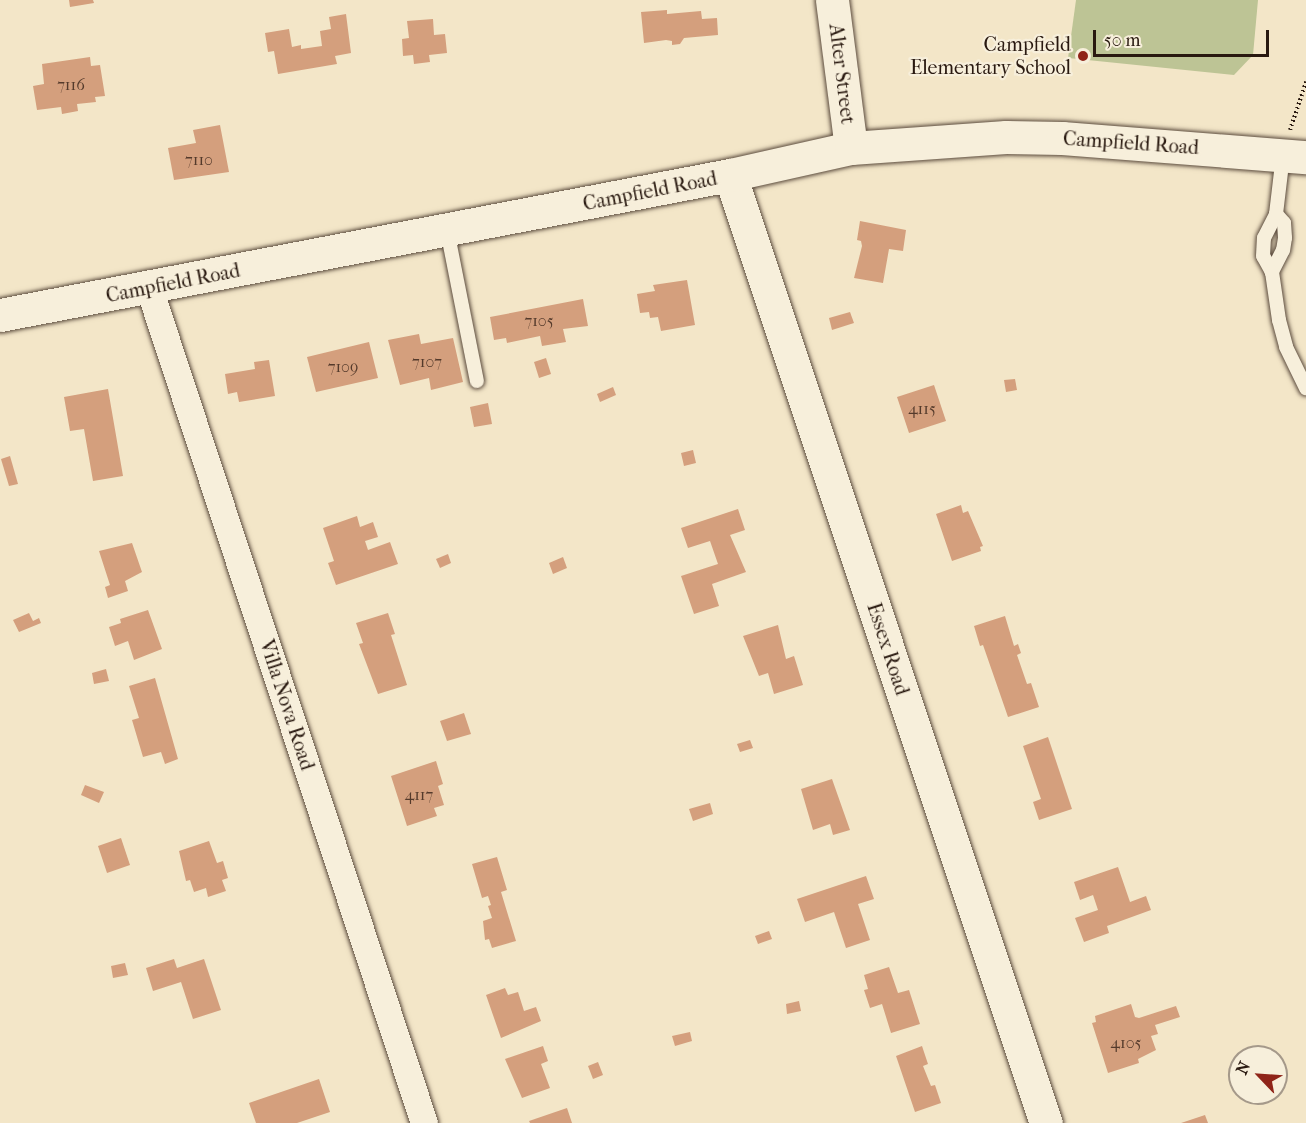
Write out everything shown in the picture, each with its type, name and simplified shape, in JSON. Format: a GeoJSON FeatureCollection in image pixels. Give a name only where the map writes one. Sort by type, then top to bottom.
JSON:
{"type":"FeatureCollection","features":[{"type":"Feature","properties":{"kind":"street","name":"Alter Street"},"geometry":{"type":"LineString","coordinates":[[832,0],[851,148]]}},
{"type":"Feature","properties":{"kind":"street","name":"Campfield Road"},"geometry":{"type":"LineString","coordinates":[[0,315],[730,175],[851,148],[1006,137],[1062,138],[1295,156]]}},
{"type":"Feature","properties":{"kind":"street","name":"Essex Road"},"geometry":{"type":"LineString","coordinates":[[730,175],[1046,1123]]}},
{"type":"Feature","properties":{"kind":"street","name":"Villa Nova Road"},"geometry":{"type":"LineString","coordinates":[[149,288],[424,1123]]}},
{"type":"Feature","properties":{"kind":"lane"},"geometry":{"type":"LineString","coordinates":[[1295,156],[1276,214],[1264,238],[1263,256],[1272,272],[1279,320],[1286,347],[1306,388]]}},
{"type":"Feature","properties":{"kind":"lane"},"geometry":{"type":"LineString","coordinates":[[1272,272],[1283,250],[1285,238],[1284,224],[1276,214]]}},
{"type":"Feature","properties":{"kind":"lane"},"geometry":{"type":"LineString","coordinates":[[447,230],[477,381]]}},
{"type":"Feature","properties":{"kind":"path"},"geometry":{"type":"LineString","coordinates":[[1295,156],[1306,82]]}},
{"type":"Feature","properties":{"kind":"green space"},"geometry":{"type":"Polygon","coordinates":[[[1076,0],[1258,0],[1253,55],[1234,75],[1068,58],[1076,0]]]}},
{"type":"Feature","properties":{"kind":"building"},"geometry":{"type":"Polygon","coordinates":[[[69,0],[93,0],[94,3],[70,7],[69,0]]]}},
{"type":"Feature","properties":{"kind":"building"},"geometry":{"type":"Polygon","coordinates":[[[667,10],[667,14],[701,11],[702,19],[717,18],[718,35],[684,38],[680,44],[672,45],[672,41],[666,40],[644,43],[641,12],[667,10]]]}},
{"type":"Feature","properties":{"kind":"building"},"geometry":{"type":"Polygon","coordinates":[[[346,14],[351,53],[335,56],[337,64],[278,74],[274,51],[268,52],[265,33],[289,29],[292,47],[301,45],[301,49],[322,46],[320,31],[331,29],[329,17],[346,14]]]}},
{"type":"Feature","properties":{"kind":"building"},"geometry":{"type":"Polygon","coordinates":[[[433,19],[434,35],[445,34],[447,53],[429,55],[430,62],[414,64],[413,55],[403,56],[402,39],[409,38],[407,21],[433,19]]]}},
{"type":"Feature","properties":{"kind":"building"},"geometry":{"type":"Polygon","coordinates":[[[90,57],[91,66],[100,65],[105,96],[95,97],[96,102],[77,104],[78,111],[62,114],[61,107],[37,110],[33,86],[44,84],[42,64],[90,57]]]}},
{"type":"Feature","properties":{"kind":"building"},"geometry":{"type":"Polygon","coordinates":[[[220,125],[229,172],[174,180],[168,148],[196,143],[193,130],[220,125]]]}},
{"type":"Feature","properties":{"kind":"building"},"geometry":{"type":"Polygon","coordinates":[[[860,221],[906,230],[903,251],[889,249],[883,283],[854,278],[862,246],[861,241],[857,240],[860,221]]]}},
{"type":"Feature","properties":{"kind":"building"},"geometry":{"type":"Polygon","coordinates":[[[687,280],[695,325],[661,331],[658,317],[650,318],[649,312],[640,313],[637,294],[655,291],[653,285],[687,280]]]}},
{"type":"Feature","properties":{"kind":"building"},"geometry":{"type":"Polygon","coordinates":[[[583,299],[588,326],[563,329],[566,342],[542,346],[540,336],[507,343],[506,338],[494,340],[490,317],[583,299]]]}},
{"type":"Feature","properties":{"kind":"building"},"geometry":{"type":"Polygon","coordinates":[[[850,312],[854,323],[832,330],[829,318],[850,312]]]}},
{"type":"Feature","properties":{"kind":"building"},"geometry":{"type":"Polygon","coordinates":[[[419,334],[421,344],[453,338],[463,382],[431,390],[429,378],[400,385],[388,340],[419,334]]]}},
{"type":"Feature","properties":{"kind":"building"},"geometry":{"type":"Polygon","coordinates":[[[369,342],[378,378],[316,392],[307,357],[369,342]]]}},
{"type":"Feature","properties":{"kind":"building"},"geometry":{"type":"Polygon","coordinates":[[[546,358],[551,374],[539,378],[534,362],[546,358]]]}},
{"type":"Feature","properties":{"kind":"building"},"geometry":{"type":"Polygon","coordinates":[[[269,360],[275,396],[239,402],[237,392],[228,394],[225,374],[255,369],[254,362],[269,360]]]}},
{"type":"Feature","properties":{"kind":"building"},"geometry":{"type":"Polygon","coordinates":[[[1015,379],[1017,390],[1006,392],[1004,380],[1015,379]]]}},
{"type":"Feature","properties":{"kind":"building"},"geometry":{"type":"Polygon","coordinates":[[[934,385],[946,421],[909,433],[897,397],[934,385]]]}},
{"type":"Feature","properties":{"kind":"building"},"geometry":{"type":"Polygon","coordinates":[[[613,387],[616,395],[600,402],[597,394],[613,387]]]}},
{"type":"Feature","properties":{"kind":"building"},"geometry":{"type":"Polygon","coordinates":[[[108,389],[123,476],[93,481],[84,429],[70,431],[64,397],[108,389]]]}},
{"type":"Feature","properties":{"kind":"building"},"geometry":{"type":"Polygon","coordinates":[[[488,403],[492,424],[474,427],[470,407],[488,403]]]}},
{"type":"Feature","properties":{"kind":"building"},"geometry":{"type":"Polygon","coordinates":[[[693,450],[696,463],[684,466],[681,453],[693,450]]]}},
{"type":"Feature","properties":{"kind":"building"},"geometry":{"type":"Polygon","coordinates":[[[10,456],[18,484],[9,486],[1,459],[10,456]]]}},
{"type":"Feature","properties":{"kind":"building"},"geometry":{"type":"Polygon","coordinates":[[[961,505],[963,513],[968,511],[983,546],[980,547],[981,551],[952,561],[936,514],[961,505]]]}},
{"type":"Feature","properties":{"kind":"building"},"geometry":{"type":"Polygon","coordinates":[[[738,509],[745,530],[730,535],[746,572],[712,584],[719,606],[694,614],[681,576],[718,564],[710,541],[688,548],[681,528],[738,509]]]}},
{"type":"Feature","properties":{"kind":"building"},"geometry":{"type":"Polygon","coordinates":[[[357,516],[360,527],[373,522],[378,537],[365,541],[368,550],[390,542],[398,564],[336,585],[328,563],[334,561],[323,528],[357,516]]]}},
{"type":"Feature","properties":{"kind":"building"},"geometry":{"type":"Polygon","coordinates":[[[132,543],[142,572],[125,581],[128,591],[108,598],[105,587],[110,585],[99,551],[132,543]]]}},
{"type":"Feature","properties":{"kind":"building"},"geometry":{"type":"Polygon","coordinates":[[[448,554],[451,563],[440,568],[436,559],[448,554]]]}},
{"type":"Feature","properties":{"kind":"building"},"geometry":{"type":"Polygon","coordinates":[[[563,557],[567,568],[553,574],[549,563],[563,557]]]}},
{"type":"Feature","properties":{"kind":"building"},"geometry":{"type":"Polygon","coordinates":[[[148,610],[162,649],[134,660],[128,641],[115,646],[109,627],[121,623],[120,619],[148,610]]]}},
{"type":"Feature","properties":{"kind":"building"},"geometry":{"type":"Polygon","coordinates":[[[29,613],[33,621],[39,618],[41,623],[19,632],[13,620],[29,613]]]}},
{"type":"Feature","properties":{"kind":"building"},"geometry":{"type":"Polygon","coordinates":[[[388,613],[395,634],[391,635],[407,685],[378,694],[359,644],[363,643],[356,623],[388,613]]]}},
{"type":"Feature","properties":{"kind":"building"},"geometry":{"type":"Polygon","coordinates":[[[1005,616],[1014,646],[1018,644],[1021,653],[1017,655],[1027,684],[1031,683],[1039,707],[1008,717],[974,626],[1005,616]]]}},
{"type":"Feature","properties":{"kind":"building"},"geometry":{"type":"Polygon","coordinates":[[[778,625],[786,659],[794,656],[803,685],[774,694],[768,673],[759,676],[743,636],[778,625]]]}},
{"type":"Feature","properties":{"kind":"building"},"geometry":{"type":"Polygon","coordinates":[[[106,669],[109,681],[94,684],[92,673],[106,669]]]}},
{"type":"Feature","properties":{"kind":"building"},"geometry":{"type":"Polygon","coordinates":[[[155,678],[178,759],[165,764],[161,752],[143,757],[132,720],[139,718],[129,686],[155,678]]]}},
{"type":"Feature","properties":{"kind":"building"},"geometry":{"type":"Polygon","coordinates":[[[464,713],[471,734],[447,741],[440,721],[464,713]]]}},
{"type":"Feature","properties":{"kind":"building"},"geometry":{"type":"Polygon","coordinates":[[[1048,737],[1072,809],[1039,820],[1033,802],[1041,799],[1023,746],[1048,737]]]}},
{"type":"Feature","properties":{"kind":"building"},"geometry":{"type":"Polygon","coordinates":[[[750,740],[753,748],[740,752],[737,744],[750,740]]]}},
{"type":"Feature","properties":{"kind":"building"},"geometry":{"type":"Polygon","coordinates":[[[436,761],[443,784],[438,786],[444,805],[434,808],[437,816],[407,826],[391,776],[436,761]]]}},
{"type":"Feature","properties":{"kind":"building"},"geometry":{"type":"Polygon","coordinates":[[[832,779],[850,830],[833,835],[830,824],[813,830],[801,789],[832,779]]]}},
{"type":"Feature","properties":{"kind":"building"},"geometry":{"type":"Polygon","coordinates":[[[85,785],[104,792],[99,803],[81,795],[85,785]]]}},
{"type":"Feature","properties":{"kind":"building"},"geometry":{"type":"Polygon","coordinates":[[[710,803],[713,814],[693,821],[689,809],[710,803]]]}},
{"type":"Feature","properties":{"kind":"building"},"geometry":{"type":"Polygon","coordinates":[[[121,838],[130,865],[107,873],[98,846],[121,838]]]}},
{"type":"Feature","properties":{"kind":"building"},"geometry":{"type":"Polygon","coordinates":[[[209,841],[217,863],[223,861],[228,878],[222,880],[226,891],[208,897],[206,888],[194,892],[190,880],[186,881],[179,851],[209,841]]]}},
{"type":"Feature","properties":{"kind":"building"},"geometry":{"type":"Polygon","coordinates":[[[497,857],[507,890],[501,892],[516,941],[492,948],[489,939],[485,940],[483,921],[492,918],[488,906],[491,905],[488,896],[482,898],[472,864],[497,857]]]}},
{"type":"Feature","properties":{"kind":"building"},"geometry":{"type":"Polygon","coordinates":[[[1118,867],[1130,902],[1146,896],[1151,910],[1107,926],[1109,933],[1084,942],[1075,918],[1098,910],[1093,895],[1080,900],[1074,882],[1118,867]]]}},
{"type":"Feature","properties":{"kind":"building"},"geometry":{"type":"Polygon","coordinates":[[[866,876],[874,899],[858,904],[870,940],[846,948],[834,912],[805,922],[797,899],[866,876]]]}},
{"type":"Feature","properties":{"kind":"building"},"geometry":{"type":"Polygon","coordinates":[[[769,931],[772,939],[758,944],[755,936],[769,931]]]}},
{"type":"Feature","properties":{"kind":"building"},"geometry":{"type":"Polygon","coordinates":[[[174,959],[177,968],[204,959],[221,1010],[193,1019],[181,982],[153,991],[146,968],[174,959]]]}},
{"type":"Feature","properties":{"kind":"building"},"geometry":{"type":"Polygon","coordinates":[[[125,963],[128,975],[113,978],[111,966],[125,963]]]}},
{"type":"Feature","properties":{"kind":"building"},"geometry":{"type":"Polygon","coordinates":[[[889,967],[898,993],[909,990],[920,1024],[891,1033],[882,1004],[870,1008],[864,990],[868,989],[864,975],[889,967]]]}},
{"type":"Feature","properties":{"kind":"building"},"geometry":{"type":"Polygon","coordinates":[[[505,988],[508,995],[518,992],[524,1011],[536,1007],[541,1021],[501,1038],[486,995],[505,988]]]}},
{"type":"Feature","properties":{"kind":"building"},"geometry":{"type":"Polygon","coordinates":[[[799,1001],[801,1011],[787,1014],[786,1004],[799,1001]]]}},
{"type":"Feature","properties":{"kind":"building"},"geometry":{"type":"Polygon","coordinates":[[[1131,1004],[1135,1017],[1139,1018],[1176,1006],[1180,1017],[1155,1025],[1158,1034],[1151,1036],[1156,1050],[1138,1059],[1139,1063],[1108,1073],[1092,1023],[1096,1022],[1095,1016],[1131,1004]]]}},
{"type":"Feature","properties":{"kind":"building"},"geometry":{"type":"Polygon","coordinates":[[[690,1032],[692,1041],[675,1046],[672,1036],[690,1032]]]}},
{"type":"Feature","properties":{"kind":"building"},"geometry":{"type":"Polygon","coordinates":[[[543,1046],[548,1061],[541,1064],[550,1088],[522,1098],[505,1059],[543,1046]]]}},
{"type":"Feature","properties":{"kind":"building"},"geometry":{"type":"Polygon","coordinates":[[[922,1046],[928,1064],[923,1066],[931,1086],[935,1085],[941,1103],[915,1112],[896,1056],[922,1046]]]}},
{"type":"Feature","properties":{"kind":"building"},"geometry":{"type":"Polygon","coordinates":[[[598,1062],[603,1075],[593,1079],[588,1066],[598,1062]]]}},
{"type":"Feature","properties":{"kind":"building"},"geometry":{"type":"Polygon","coordinates":[[[319,1079],[330,1112],[297,1123],[256,1123],[249,1103],[319,1079]]]}},
{"type":"Feature","properties":{"kind":"building"},"geometry":{"type":"Polygon","coordinates":[[[567,1108],[572,1123],[530,1123],[529,1121],[567,1108]]]}},
{"type":"Feature","properties":{"kind":"building"},"geometry":{"type":"Polygon","coordinates":[[[1205,1115],[1208,1123],[1181,1123],[1205,1115]]]}},
{"type":"Feature","properties":{"kind":"place","name":"Campfield Elementary School"},"geometry":{"type":"Point","coordinates":[1083,56]}}]}
